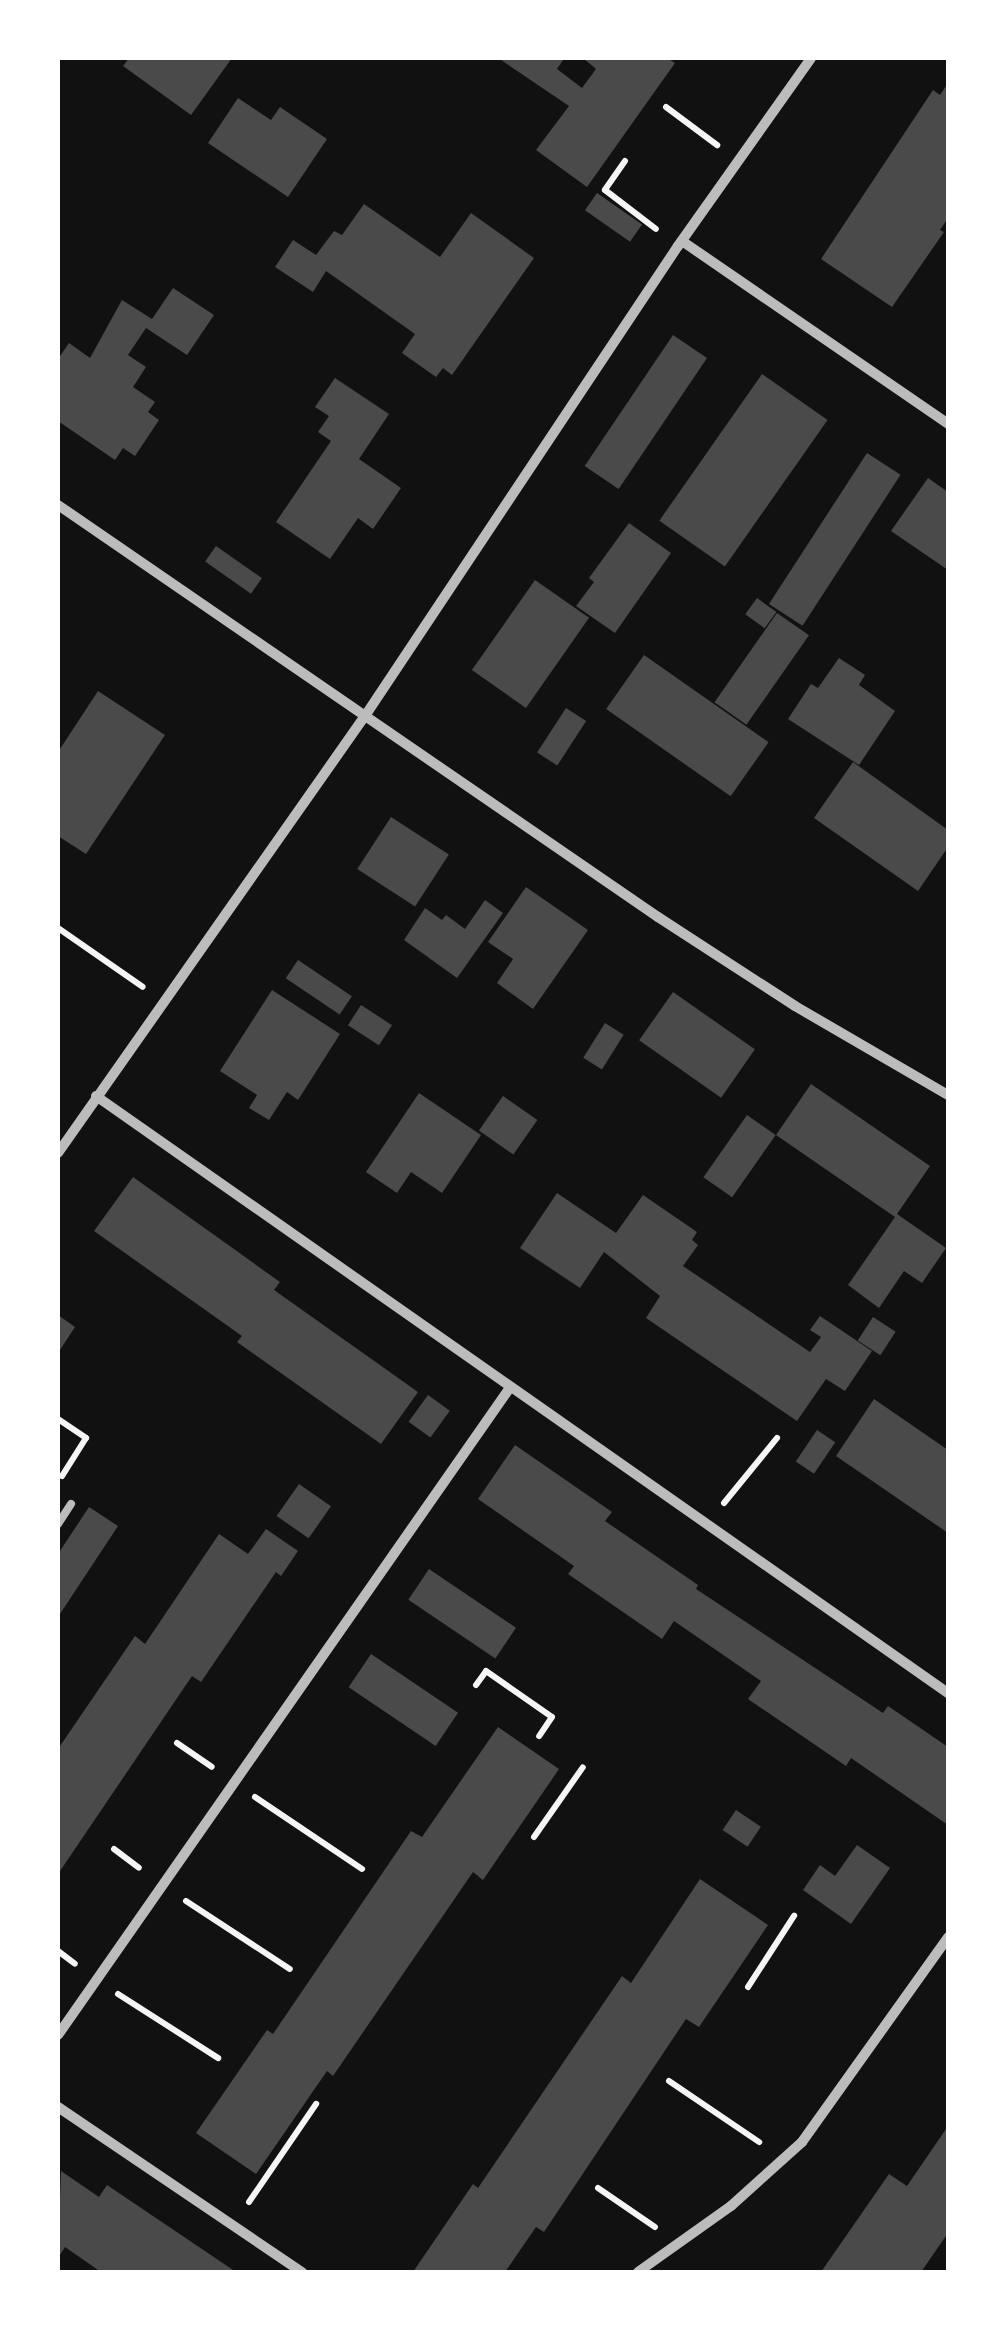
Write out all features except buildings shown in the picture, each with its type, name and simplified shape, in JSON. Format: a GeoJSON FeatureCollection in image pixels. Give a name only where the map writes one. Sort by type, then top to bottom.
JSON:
{"type":"FeatureCollection","features":[{"type":"Feature","properties":{"kind":"street"},"geometry":{"type":"LineString","coordinates":[[58,1153],[367,713],[680,243],[811,58]]}},
{"type":"Feature","properties":{"kind":"street"},"geometry":{"type":"LineString","coordinates":[[680,243],[948,424]]}},
{"type":"Feature","properties":{"kind":"street"},"geometry":{"type":"LineString","coordinates":[[58,505],[367,713],[687,936],[948,1096]]}},
{"type":"Feature","properties":{"kind":"street"},"geometry":{"type":"LineString","coordinates":[[96,1096],[948,1693]]}},
{"type":"Feature","properties":{"kind":"street"},"geometry":{"type":"LineString","coordinates":[[58,2035],[509,1389]]}},
{"type":"Feature","properties":{"kind":"street"},"geometry":{"type":"LineString","coordinates":[[638,2272],[682,2245],[785,2160],[828,2109],[948,1937]]}},
{"type":"Feature","properties":{"kind":"street"},"geometry":{"type":"LineString","coordinates":[[58,2107],[302,2272]]}},
{"type":"Feature","properties":{"kind":"lane"},"geometry":{"type":"LineString","coordinates":[[58,1524],[70,1504]]}},
{"type":"Feature","properties":{"kind":"path"},"geometry":{"type":"LineString","coordinates":[[666,107],[738,161]]}},
{"type":"Feature","properties":{"kind":"path"},"geometry":{"type":"LineString","coordinates":[[625,161],[605,190],[680,243]]}},
{"type":"Feature","properties":{"kind":"path"},"geometry":{"type":"LineString","coordinates":[[58,928],[164,1001]]}},
{"type":"Feature","properties":{"kind":"path"},"geometry":{"type":"LineString","coordinates":[[58,1419],[86,1438],[60,1480],[70,1504]]}},
{"type":"Feature","properties":{"kind":"path"},"geometry":{"type":"LineString","coordinates":[[706,1526],[777,1438]]}},
{"type":"Feature","properties":{"kind":"path"},"geometry":{"type":"LineString","coordinates":[[476,1685],[486,1671],[552,1717],[540,1736]]}},
{"type":"Feature","properties":{"kind":"path"},"geometry":{"type":"LineString","coordinates":[[177,1743],[362,1869]]}},
{"type":"Feature","properties":{"kind":"path"},"geometry":{"type":"LineString","coordinates":[[534,1836],[583,1767]]}},
{"type":"Feature","properties":{"kind":"path"},"geometry":{"type":"LineString","coordinates":[[162,1885],[290,1969]]}},
{"type":"Feature","properties":{"kind":"path"},"geometry":{"type":"LineString","coordinates":[[748,1986],[794,1916]]}},
{"type":"Feature","properties":{"kind":"path"},"geometry":{"type":"LineString","coordinates":[[96,1980],[218,2058]]}},
{"type":"Feature","properties":{"kind":"path"},"geometry":{"type":"LineString","coordinates":[[669,2081],[785,2160]]}},
{"type":"Feature","properties":{"kind":"path"},"geometry":{"type":"LineString","coordinates":[[233,2226],[316,2104]]}},
{"type":"Feature","properties":{"kind":"path"},"geometry":{"type":"LineString","coordinates":[[598,2188],[682,2245]]}}]}
